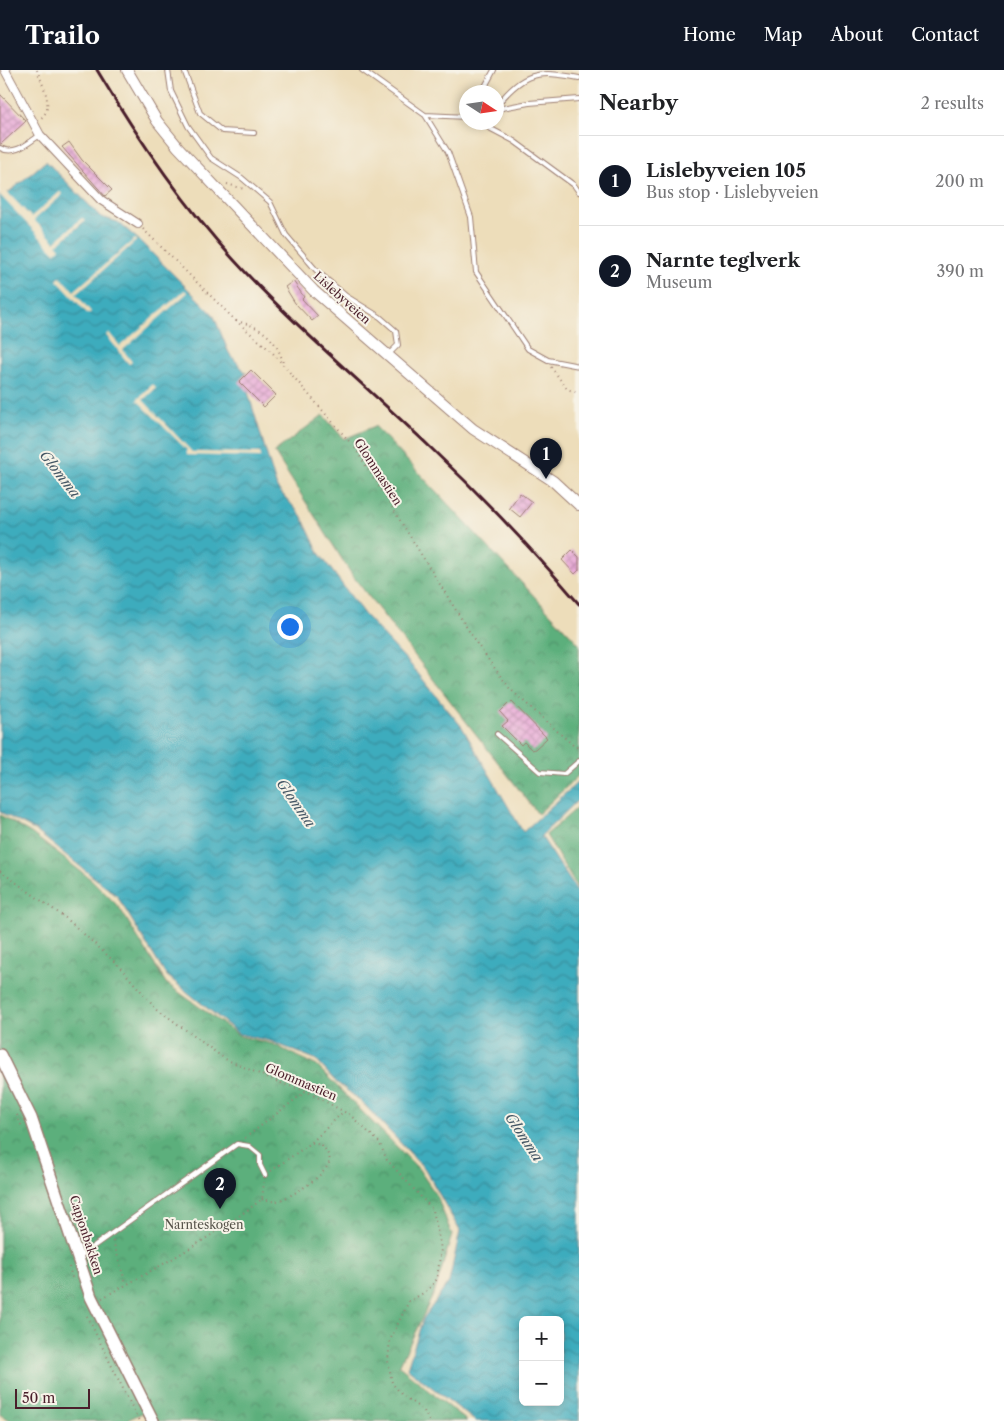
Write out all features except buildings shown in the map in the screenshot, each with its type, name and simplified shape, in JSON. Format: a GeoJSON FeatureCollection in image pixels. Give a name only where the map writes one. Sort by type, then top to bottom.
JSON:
{"type":"FeatureCollection","features":[{"type":"Feature","properties":{"kind":"main road","name":"Capjonbakken"},"geometry":{"type":"LineString","coordinates":[[0,1055],[31,1118],[94,1303],[153,1421]]}},
{"type":"Feature","properties":{"kind":"street"},"geometry":{"type":"LineString","coordinates":[[5,70],[40,134],[101,200],[138,224]]}},
{"type":"Feature","properties":{"kind":"street","name":"Lislebyveien"},"geometry":{"type":"LineString","coordinates":[[127,70],[157,121],[178,146],[314,292],[473,429],[553,481],[579,505]]}},
{"type":"Feature","properties":{"kind":"lane"},"geometry":{"type":"LineString","coordinates":[[168,70],[171,91],[183,117],[211,158],[242,178],[270,202],[286,235],[316,270],[346,296],[380,317],[396,331],[398,345],[388,356]]}},
{"type":"Feature","properties":{"kind":"lane"},"geometry":{"type":"LineString","coordinates":[[184,70],[200,114],[222,132],[254,133]]}},
{"type":"Feature","properties":{"kind":"lane"},"geometry":{"type":"LineString","coordinates":[[362,70],[426,115],[448,152],[471,217],[476,272],[528,348],[548,360],[579,366]]}},
{"type":"Feature","properties":{"kind":"lane"},"geometry":{"type":"LineString","coordinates":[[486,85],[494,70]]}},
{"type":"Feature","properties":{"kind":"lane"},"geometry":{"type":"LineString","coordinates":[[504,96],[512,86],[536,73],[554,72],[579,78]]}},
{"type":"Feature","properties":{"kind":"lane"},"geometry":{"type":"LineString","coordinates":[[504,106],[579,99]]}},
{"type":"Feature","properties":{"kind":"lane"},"geometry":{"type":"LineString","coordinates":[[426,115],[459,117]]}},
{"type":"Feature","properties":{"kind":"lane"},"geometry":{"type":"LineString","coordinates":[[493,130],[514,141],[579,188]]}},
{"type":"Feature","properties":{"kind":"lane"},"geometry":{"type":"LineString","coordinates":[[0,148],[9,152],[17,150],[40,134]]}},
{"type":"Feature","properties":{"kind":"lane"},"geometry":{"type":"LineString","coordinates":[[574,185],[579,192]]}},
{"type":"Feature","properties":{"kind":"lane"},"geometry":{"type":"LineString","coordinates":[[497,734],[540,772],[564,774],[579,761]]}},
{"type":"Feature","properties":{"kind":"lane"},"geometry":{"type":"LineString","coordinates":[[78,1258],[237,1144],[249,1146],[260,1155],[260,1165],[265,1175]]}},
{"type":"Feature","properties":{"kind":"path"},"geometry":{"type":"LineString","coordinates":[[35,123],[44,116],[48,100],[37,70]]}},
{"type":"Feature","properties":{"kind":"path"},"geometry":{"type":"LineString","coordinates":[[222,182],[262,195]]}},
{"type":"Feature","properties":{"kind":"path","name":"Glommastien"},"geometry":{"type":"LineString","coordinates":[[138,224],[235,320],[272,352],[355,448],[477,644],[510,689],[574,746],[579,748]]}},
{"type":"Feature","properties":{"kind":"path"},"geometry":{"type":"LineString","coordinates":[[235,320],[261,329],[280,352],[283,365]]}},
{"type":"Feature","properties":{"kind":"path"},"geometry":{"type":"LineString","coordinates":[[548,360],[567,389],[579,393]]}},
{"type":"Feature","properties":{"kind":"path","name":"Glommastien"},"geometry":{"type":"LineString","coordinates":[[0,871],[67,919],[116,963],[156,1008],[225,1059],[278,1082],[306,1091],[344,1111],[379,1142],[386,1160],[434,1210],[441,1249],[437,1279],[426,1292],[409,1301],[390,1340],[388,1361],[392,1383],[402,1395],[424,1411],[430,1421]]}},
{"type":"Feature","properties":{"kind":"path"},"geometry":{"type":"LineString","coordinates":[[237,1144],[306,1091]]}},
{"type":"Feature","properties":{"kind":"path"},"geometry":{"type":"LineString","coordinates":[[94,1303],[205,1240],[262,1199],[265,1175],[311,1144],[344,1111]]}},
{"type":"Feature","properties":{"kind":"path"},"geometry":{"type":"LineString","coordinates":[[262,1199],[276,1202],[297,1191],[326,1170],[330,1160],[327,1151],[322,1145],[311,1144]]}},
{"type":"Feature","properties":{"kind":"path"},"geometry":{"type":"LineString","coordinates":[[110,1234],[126,1285]]}},
{"type":"Feature","properties":{"kind":"green space"},"geometry":{"type":"Polygon","coordinates":[[[323,415],[344,439],[375,426],[579,644],[579,775],[538,814],[352,575],[274,452],[323,415]]]}},
{"type":"Feature","properties":{"kind":"green space"},"geometry":{"type":"Polygon","coordinates":[[[579,806],[579,891],[546,835],[579,806]]]}},
{"type":"Feature","properties":{"kind":"green space","name":"Narnteskogen"},"geometry":{"type":"Polygon","coordinates":[[[0,815],[31,833],[92,880],[119,907],[166,983],[240,1036],[273,1044],[317,1066],[418,1168],[437,1196],[452,1235],[435,1291],[399,1366],[467,1421],[156,1421],[149,1410],[125,1421],[11,1421],[0,1414],[0,815]]]}},
{"type":"Feature","properties":{"kind":"water","name":"Glomma"},"geometry":{"type":"Polygon","coordinates":[[[46,161],[101,217],[118,222],[140,241],[213,314],[229,353],[246,373],[239,381],[247,389],[277,488],[301,515],[319,553],[364,614],[411,665],[462,727],[523,832],[579,781],[579,799],[541,836],[579,894],[579,1421],[475,1421],[407,1368],[423,1319],[449,1282],[460,1231],[425,1169],[361,1101],[336,1082],[315,1059],[270,1041],[239,1034],[165,974],[117,896],[36,831],[0,812],[0,194],[3,197],[46,161]]]}},
{"type":"Feature","properties":{"kind":"pier"},"geometry":{"type":"Polygon","coordinates":[[[0,191],[3,193],[6,191],[31,217],[60,192],[63,194],[34,220],[55,242],[82,218],[85,220],[57,245],[60,248],[55,253],[0,195],[0,191]]]}},
{"type":"Feature","properties":{"kind":"pier"},"geometry":{"type":"Polygon","coordinates":[[[135,239],[137,240],[76,294],[91,312],[88,314],[57,280],[60,277],[74,291],[135,239]]]}},
{"type":"Feature","properties":{"kind":"pier"},"geometry":{"type":"Polygon","coordinates":[[[185,290],[187,293],[123,350],[132,362],[129,364],[106,335],[109,333],[120,346],[185,290]]]}},
{"type":"Feature","properties":{"kind":"pier"},"geometry":{"type":"Polygon","coordinates":[[[153,384],[156,388],[143,400],[192,452],[260,453],[260,457],[187,455],[187,450],[137,400],[153,384]]]}},
{"type":"Feature","properties":{"kind":"railway"},"geometry":{"type":"LineString","coordinates":[[97,70],[128,120],[178,192],[234,260],[306,332],[469,485],[525,543],[579,604]]}},
{"type":"Feature","properties":{"kind":"place","name":"Lislebyveien 105"},"geometry":{"type":"Point","coordinates":[546,479]}},
{"type":"Feature","properties":{"kind":"place","name":"Narnte teglverk"},"geometry":{"type":"Point","coordinates":[220,1209]}}]}
